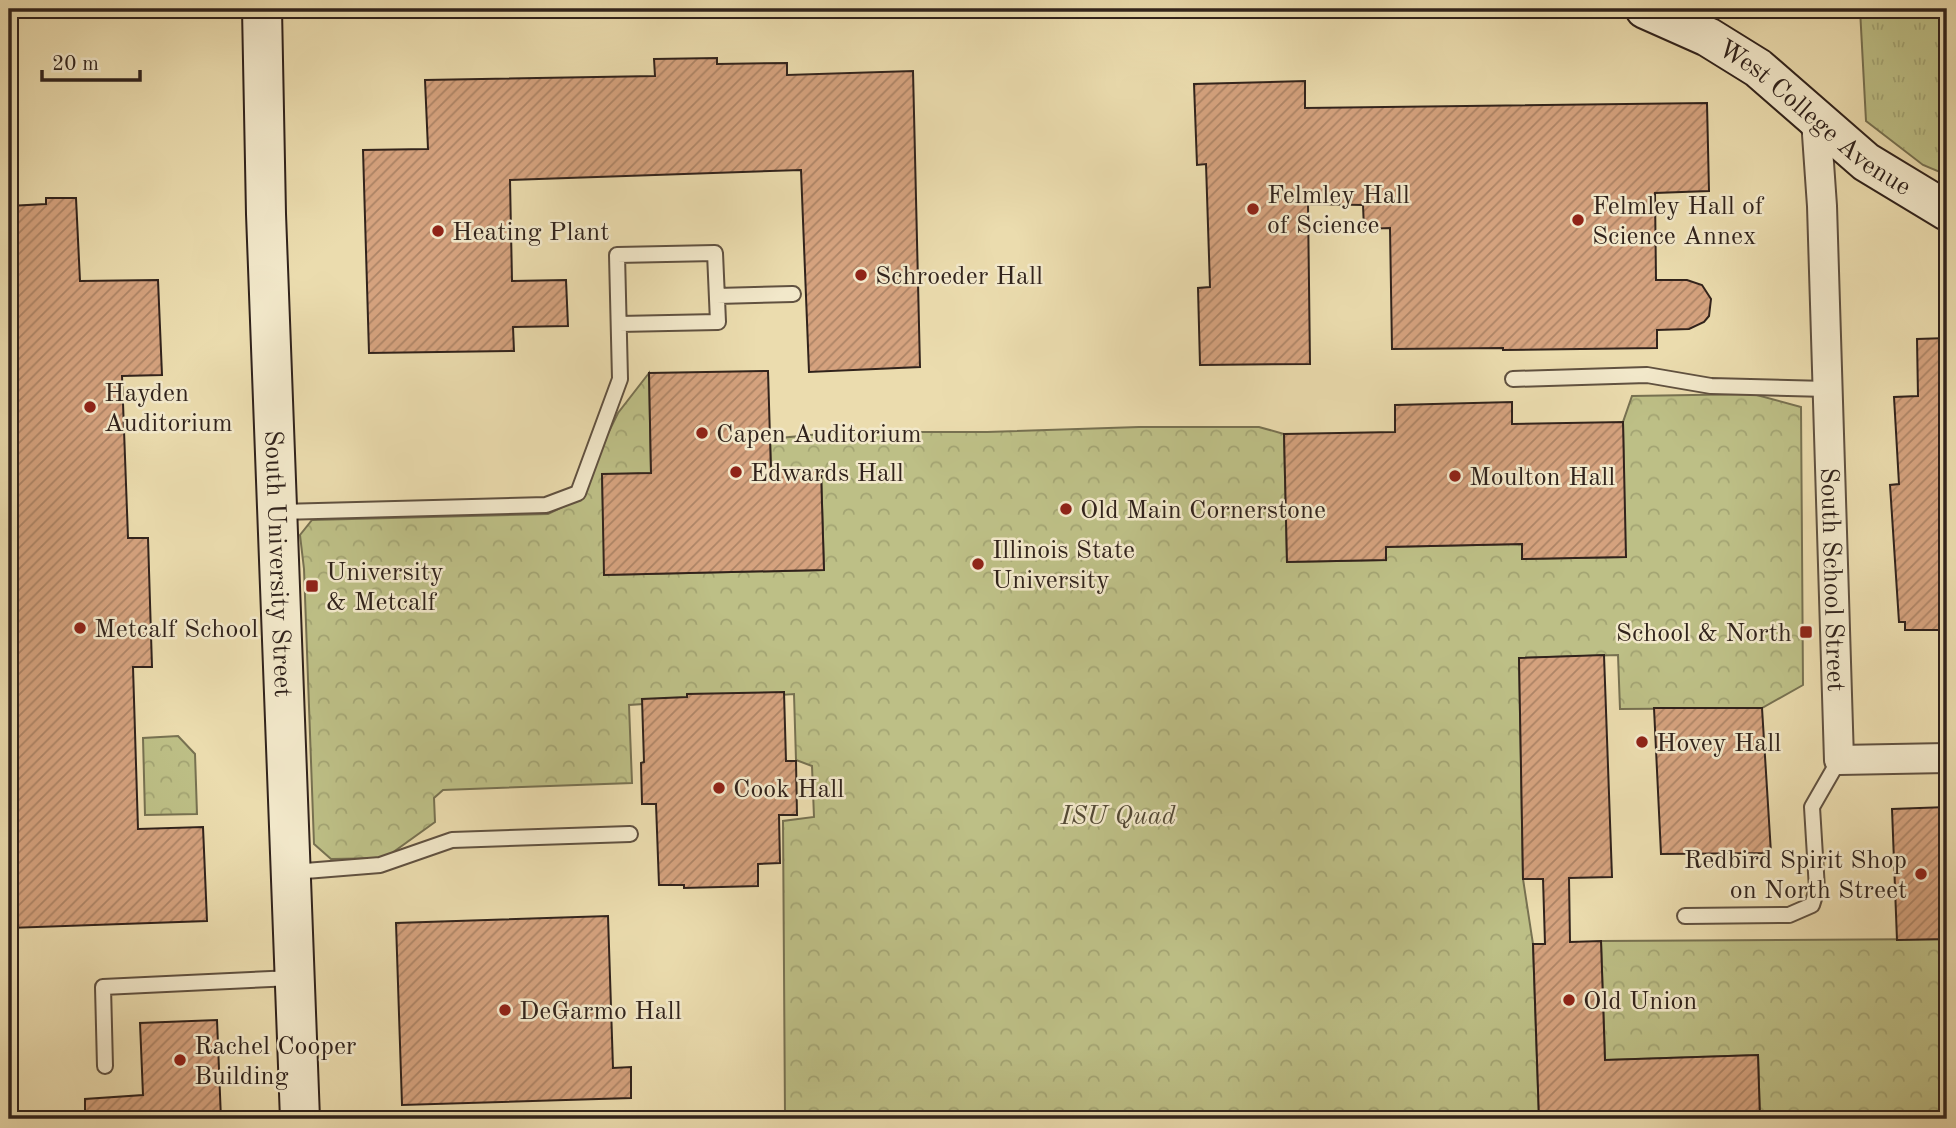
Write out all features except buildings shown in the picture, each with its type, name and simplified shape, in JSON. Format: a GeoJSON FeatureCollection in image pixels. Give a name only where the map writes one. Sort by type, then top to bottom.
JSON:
{"type":"FeatureCollection","features":[{"type":"Feature","properties":{"kind":"street","name":"South University Street"},"geometry":{"type":"LineString","coordinates":[[262,9],[266,214],[300,1119]]}},
{"type":"Feature","properties":{"kind":"street","name":"West College Avenue"},"geometry":{"type":"LineString","coordinates":[[1645,9],[1708,37],[1758,68],[1867,162],[1947,211]]}},
{"type":"Feature","properties":{"kind":"street","name":"South School Street"},"geometry":{"type":"LineString","coordinates":[[1816,120],[1822,206],[1839,760]]}},
{"type":"Feature","properties":{"kind":"street"},"geometry":{"type":"LineString","coordinates":[[1839,760],[1947,758]]}},
{"type":"Feature","properties":{"kind":"lane"},"geometry":{"type":"LineString","coordinates":[[279,512],[546,505],[578,494],[620,379],[617,255],[715,253],[718,322],[619,324]]}},
{"type":"Feature","properties":{"kind":"lane"},"geometry":{"type":"LineString","coordinates":[[717,296],[793,295]]}},
{"type":"Feature","properties":{"kind":"lane"},"geometry":{"type":"LineString","coordinates":[[1513,379],[1647,374],[1711,386],[1827,389]]}},
{"type":"Feature","properties":{"kind":"lane"},"geometry":{"type":"LineString","coordinates":[[1685,916],[1789,915],[1812,905],[1817,889],[1812,807],[1839,760]]}},
{"type":"Feature","properties":{"kind":"lane"},"geometry":{"type":"LineString","coordinates":[[291,872],[380,865],[452,841],[630,834]]}},
{"type":"Feature","properties":{"kind":"lane"},"geometry":{"type":"LineString","coordinates":[[105,1066],[103,987],[295,978]]}},
{"type":"Feature","properties":{"kind":"green space"},"geometry":{"type":"Polygon","coordinates":[[[1860,9],[1947,9],[1947,175],[1923,165],[1866,121],[1860,9]]]}},
{"type":"Feature","properties":{"kind":"green space","name":"ISU Quad"},"geometry":{"type":"Polygon","coordinates":[[[649,373],[651,473],[602,475],[605,575],[824,570],[821,470],[771,472],[770,439],[841,432],[1259,427],[1284,434],[1287,562],[1386,560],[1386,547],[1522,544],[1523,559],[1625,557],[1623,422],[1632,396],[1753,394],[1801,407],[1803,685],[1762,708],[1620,709],[1618,655],[1519,658],[1523,879],[1533,944],[1539,1119],[785,1117],[783,821],[814,817],[812,766],[796,760],[794,694],[629,705],[632,783],[443,790],[434,798],[435,822],[385,858],[331,859],[314,844],[304,569],[300,535],[312,520],[548,514],[575,501],[618,413],[649,373]]]}},
{"type":"Feature","properties":{"kind":"green space"},"geometry":{"type":"Polygon","coordinates":[[[178,736],[195,754],[197,814],[145,815],[143,738],[178,736]]]}},
{"type":"Feature","properties":{"kind":"green space"},"geometry":{"type":"Polygon","coordinates":[[[1947,939],[1947,1119],[1760,1119],[1758,1055],[1605,1060],[1601,941],[1947,939]]]}},
{"type":"Feature","properties":{"kind":"place","name":"Felmley Hall of Science"},"geometry":{"type":"Point","coordinates":[1253,209]}},
{"type":"Feature","properties":{"kind":"place","name":"Felmley Hall of Science Annex"},"geometry":{"type":"Point","coordinates":[1578,220]}},
{"type":"Feature","properties":{"kind":"place","name":"Heating Plant"},"geometry":{"type":"Point","coordinates":[438,231]}},
{"type":"Feature","properties":{"kind":"place","name":"Schroeder Hall"},"geometry":{"type":"Point","coordinates":[861,275]}},
{"type":"Feature","properties":{"kind":"place","name":"Hayden Auditorium"},"geometry":{"type":"Point","coordinates":[90,407]}},
{"type":"Feature","properties":{"kind":"place","name":"Capen Auditorium"},"geometry":{"type":"Point","coordinates":[702,433]}},
{"type":"Feature","properties":{"kind":"place","name":"Edwards Hall"},"geometry":{"type":"Point","coordinates":[736,472]}},
{"type":"Feature","properties":{"kind":"place","name":"Moulton Hall"},"geometry":{"type":"Point","coordinates":[1455,476]}},
{"type":"Feature","properties":{"kind":"place","name":"Old Main Cornerstone"},"geometry":{"type":"Point","coordinates":[1066,509]}},
{"type":"Feature","properties":{"kind":"place","name":"Illinois State University"},"geometry":{"type":"Point","coordinates":[978,564]}},
{"type":"Feature","properties":{"kind":"place","name":"University & Metcalf"},"geometry":{"type":"Point","coordinates":[312,586]}},
{"type":"Feature","properties":{"kind":"place","name":"Metcalf School"},"geometry":{"type":"Point","coordinates":[80,628]}},
{"type":"Feature","properties":{"kind":"place","name":"School & North"},"geometry":{"type":"Point","coordinates":[1806,632]}},
{"type":"Feature","properties":{"kind":"place","name":"Hovey Hall"},"geometry":{"type":"Point","coordinates":[1642,742]}},
{"type":"Feature","properties":{"kind":"place","name":"Cook Hall"},"geometry":{"type":"Point","coordinates":[719,788]}},
{"type":"Feature","properties":{"kind":"place","name":"Redbird Spirit Shop on North Street"},"geometry":{"type":"Point","coordinates":[1921,874]}},
{"type":"Feature","properties":{"kind":"place","name":"Old Union"},"geometry":{"type":"Point","coordinates":[1569,1000]}},
{"type":"Feature","properties":{"kind":"place","name":"DeGarmo Hall"},"geometry":{"type":"Point","coordinates":[505,1010]}},
{"type":"Feature","properties":{"kind":"place","name":"Rachel Cooper Building"},"geometry":{"type":"Point","coordinates":[180,1060]}}]}
